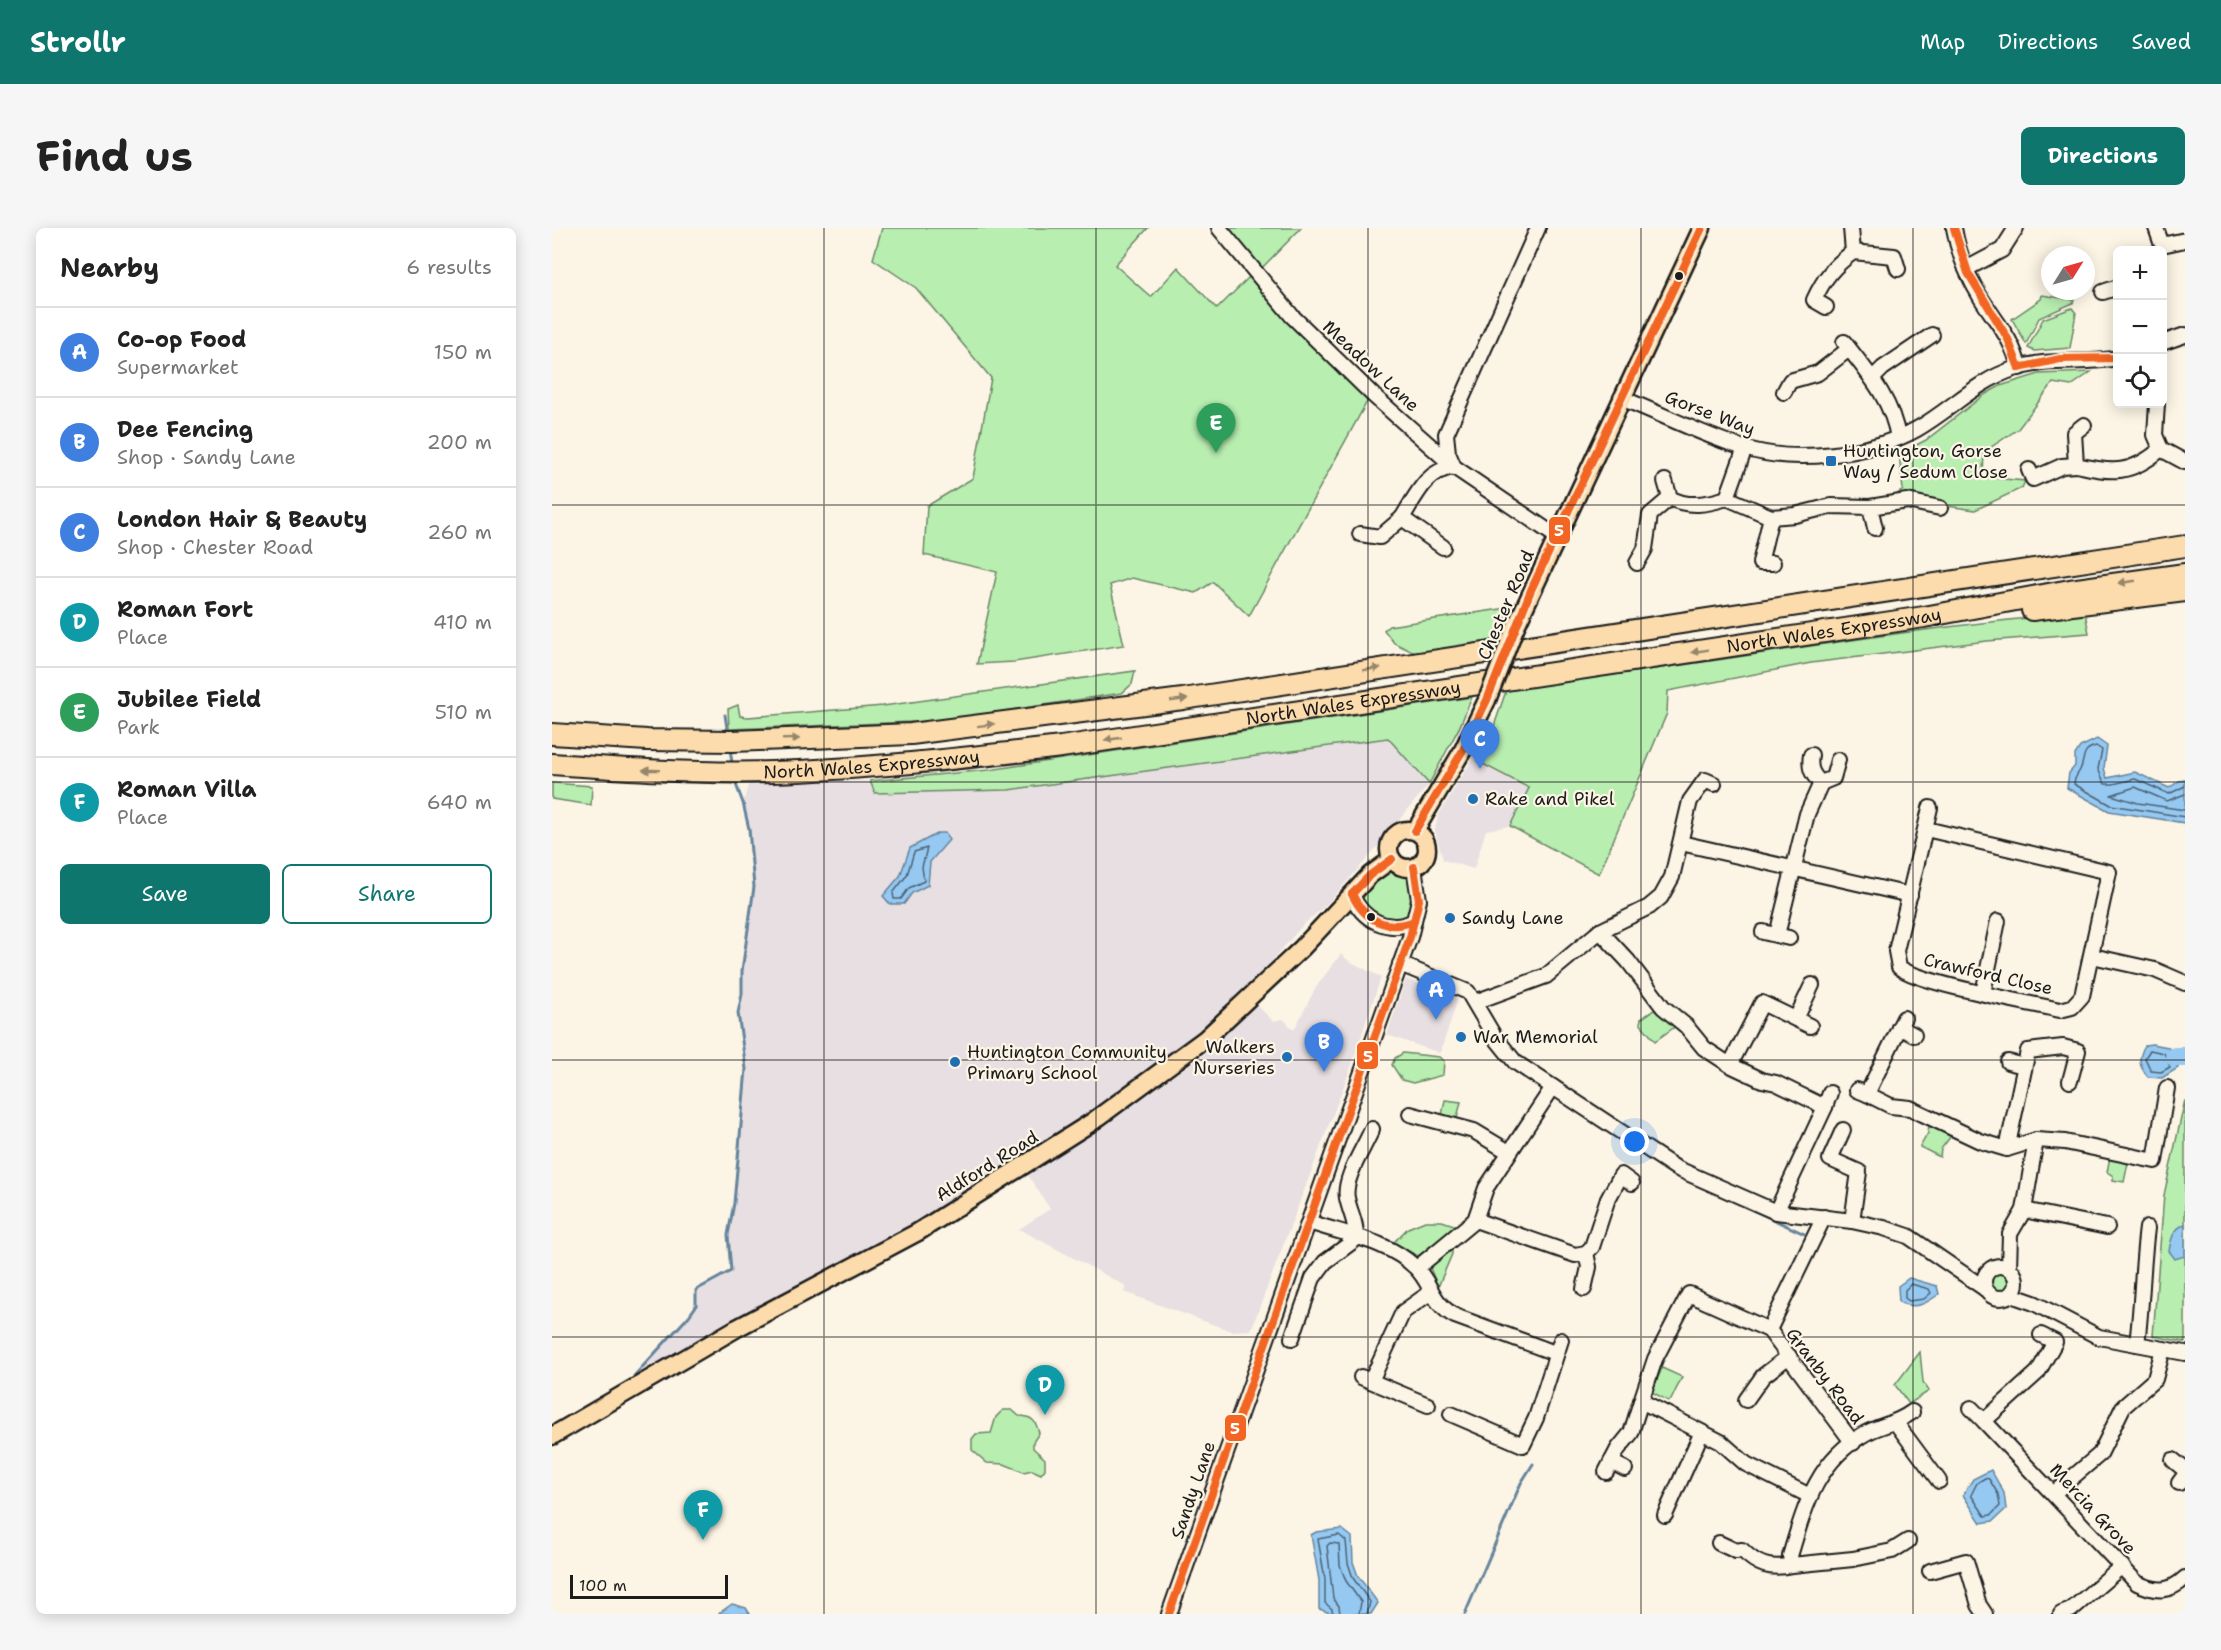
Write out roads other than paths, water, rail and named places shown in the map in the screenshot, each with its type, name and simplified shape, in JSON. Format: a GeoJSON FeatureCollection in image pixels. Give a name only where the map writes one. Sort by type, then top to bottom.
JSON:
{"type":"FeatureCollection","features":[{"type":"Feature","properties":{"kind":"highway","name":"North Wales Expressway"},"geometry":{"type":"LineString","coordinates":[[552,734],[733,741],[911,734],[1055,717],[2185,546]]}},
{"type":"Feature","properties":{"kind":"highway","name":"North Wales Expressway"},"geometry":{"type":"LineString","coordinates":[[552,764],[740,772],[920,763],[1061,747],[1924,617],[2070,590],[2185,574]]}},
{"type":"Feature","properties":{"kind":"highway"},"geometry":{"type":"LineString","coordinates":[[1924,617],[2014,612],[2185,591]]}},
{"type":"Feature","properties":{"kind":"main road","name":"Chester Road"},"geometry":{"type":"LineString","coordinates":[[1414,831],[1463,750],[1488,700],[1515,628],[1702,228]]}},
{"type":"Feature","properties":{"kind":"main road"},"geometry":{"type":"LineString","coordinates":[[1401,831],[1414,831],[1423,837],[1427,847],[1425,857],[1414,867],[1404,868],[1392,859],[1389,845],[1394,836],[1401,831]]}},
{"type":"Feature","properties":{"kind":"main road","name":"Aldford Road"},"geometry":{"type":"LineString","coordinates":[[552,1436],[736,1328],[918,1232],[1092,1122],[1205,1039],[1302,948],[1370,875],[1392,859]]}},
{"type":"Feature","properties":{"kind":"street","name":"Meadow Lane"},"geometry":{"type":"LineString","coordinates":[[1219,228],[1292,316],[1374,396],[1454,467],[1557,537]]}},
{"type":"Feature","properties":{"kind":"street"},"geometry":{"type":"LineString","coordinates":[[1360,534],[1380,537],[1402,518],[1429,477],[1441,468],[1454,467],[1448,453],[1446,434],[1538,228]]}},
{"type":"Feature","properties":{"kind":"street"},"geometry":{"type":"LineString","coordinates":[[1851,228],[1854,252]]}},
{"type":"Feature","properties":{"kind":"street"},"geometry":{"type":"LineString","coordinates":[[1954,228],[1966,269],[1982,299],[2002,325],[2015,352],[2019,368]]}},
{"type":"Feature","properties":{"kind":"street"},"geometry":{"type":"LineString","coordinates":[[1966,269],[2002,250],[2016,228]]}},
{"type":"Feature","properties":{"kind":"street"},"geometry":{"type":"LineString","coordinates":[[2156,228],[2158,246]]}},
{"type":"Feature","properties":{"kind":"street"},"geometry":{"type":"LineString","coordinates":[[2165,246],[2185,240]]}},
{"type":"Feature","properties":{"kind":"street"},"geometry":{"type":"LineString","coordinates":[[1814,304],[1828,273],[1854,252],[1896,257]]}},
{"type":"Feature","properties":{"kind":"street"},"geometry":{"type":"LineString","coordinates":[[2103,291],[2113,288]]}},
{"type":"Feature","properties":{"kind":"street"},"geometry":{"type":"LineString","coordinates":[[1873,378],[1931,333]]}},
{"type":"Feature","properties":{"kind":"street"},"geometry":{"type":"LineString","coordinates":[[2167,342],[2185,335]]}},
{"type":"Feature","properties":{"kind":"street"},"geometry":{"type":"LineString","coordinates":[[1786,381],[1818,373],[1846,346],[1873,378],[1886,399],[1896,423],[1899,438]]}},
{"type":"Feature","properties":{"kind":"street","name":"Gorse Way"},"geometry":{"type":"LineString","coordinates":[[1621,398],[1745,448],[1782,454],[1823,454],[1863,450],[1899,438],[1918,429],[1991,378],[2019,368],[2060,359],[2113,357]]}},
{"type":"Feature","properties":{"kind":"street"},"geometry":{"type":"LineString","coordinates":[[2157,408],[2155,435],[2161,449],[2185,462]]}},
{"type":"Feature","properties":{"kind":"street"},"geometry":{"type":"LineString","coordinates":[[2075,428],[2076,465]]}},
{"type":"Feature","properties":{"kind":"street"},"geometry":{"type":"LineString","coordinates":[[1727,498],[1745,448]]}},
{"type":"Feature","properties":{"kind":"street"},"geometry":{"type":"LineString","coordinates":[[2029,479],[2062,466],[2076,465],[2100,471],[2122,471],[2149,459],[2161,449]]}},
{"type":"Feature","properties":{"kind":"street"},"geometry":{"type":"LineString","coordinates":[[1665,481],[1670,498]]}},
{"type":"Feature","properties":{"kind":"street"},"geometry":{"type":"LineString","coordinates":[[1670,498],[1686,503],[1707,504],[1727,498],[1771,517],[1795,515],[1831,506],[1870,507],[1907,501],[1940,508]]}},
{"type":"Feature","properties":{"kind":"street"},"geometry":{"type":"LineString","coordinates":[[1637,563],[1649,552],[1650,515],[1670,498]]}},
{"type":"Feature","properties":{"kind":"street"},"geometry":{"type":"LineString","coordinates":[[1870,507],[1875,528]]}},
{"type":"Feature","properties":{"kind":"street"},"geometry":{"type":"LineString","coordinates":[[1762,564],[1771,517]]}},
{"type":"Feature","properties":{"kind":"street"},"geometry":{"type":"LineString","coordinates":[[1402,518],[1443,548]]}},
{"type":"Feature","properties":{"kind":"street"},"geometry":{"type":"LineString","coordinates":[[1811,755],[1810,766],[1813,777],[1821,783]]}},
{"type":"Feature","properties":{"kind":"street"},"geometry":{"type":"LineString","coordinates":[[1776,935],[1807,814],[1821,783],[1833,778],[1838,760]]}},
{"type":"Feature","properties":{"kind":"street"},"geometry":{"type":"LineString","coordinates":[[1475,1002],[1546,976],[1600,931],[1649,907],[1661,897],[1672,877],[1690,801],[1706,778]]}},
{"type":"Feature","properties":{"kind":"street","name":"Crawford Close"},"geometry":{"type":"LineString","coordinates":[[1926,829],[2114,867],[2082,996],[2072,1007],[2060,1010],[1983,993],[1910,974],[1899,967],[1896,951],[1930,808]]}},
{"type":"Feature","properties":{"kind":"street"},"geometry":{"type":"LineString","coordinates":[[1681,843],[1910,895]]}},
{"type":"Feature","properties":{"kind":"street","name":"Sandy Lane"},"geometry":{"type":"LineString","coordinates":[[1168,1614],[1400,964],[1419,900],[1414,867]]}},
{"type":"Feature","properties":{"kind":"street"},"geometry":{"type":"LineString","coordinates":[[1352,894],[1360,911],[1381,924],[1397,927],[1414,921]]}},
{"type":"Feature","properties":{"kind":"street"},"geometry":{"type":"LineString","coordinates":[[1983,993],[1998,921]]}},
{"type":"Feature","properties":{"kind":"street"},"geometry":{"type":"LineString","coordinates":[[1600,931],[1628,961],[1663,1007],[1686,1026],[1704,1048],[1730,1065],[1762,1080],[1776,1083],[1825,1107]]}},
{"type":"Feature","properties":{"kind":"street"},"geometry":{"type":"LineString","coordinates":[[2092,956],[2155,970],[2185,983]]}},
{"type":"Feature","properties":{"kind":"street"},"geometry":{"type":"LineString","coordinates":[[1400,964],[1468,992],[1494,1036],[1515,1062],[1676,1168],[1776,1212],[1884,1227],[1908,1236],[1967,1276],[1984,1283],[1996,1298],[2013,1290]]}},
{"type":"Feature","properties":{"kind":"street"},"geometry":{"type":"LineString","coordinates":[[1796,1019],[1812,985]]}},
{"type":"Feature","properties":{"kind":"street"},"geometry":{"type":"LineString","coordinates":[[1730,1065],[1756,999],[1810,1026]]}},
{"type":"Feature","properties":{"kind":"street"},"geometry":{"type":"LineString","coordinates":[[1914,1035],[1902,1023],[1862,1092],[1891,1106],[1910,1108],[1980,1141],[2007,1149],[2036,1140],[2065,1142],[2136,1163],[2155,1161],[2167,1088]]}},
{"type":"Feature","properties":{"kind":"street"},"geometry":{"type":"LineString","coordinates":[[2007,1149],[2028,1051],[2063,1047],[2078,1051],[2070,1081]]}},
{"type":"Feature","properties":{"kind":"street"},"geometry":{"type":"LineString","coordinates":[[2008,1062],[2024,1066]]}},
{"type":"Feature","properties":{"kind":"street"},"geometry":{"type":"LineString","coordinates":[[1417,1268],[1475,1220],[1486,1188],[1553,1087]]}},
{"type":"Feature","properties":{"kind":"street"},"geometry":{"type":"LineString","coordinates":[[1776,1212],[1830,1093]]}},
{"type":"Feature","properties":{"kind":"street"},"geometry":{"type":"LineString","coordinates":[[1410,1114],[1474,1131],[1509,1152]]}},
{"type":"Feature","properties":{"kind":"street"},"geometry":{"type":"LineString","coordinates":[[1292,1338],[1313,1278],[1325,1262],[1356,1239],[1357,1227],[1346,1197],[1347,1188],[1360,1150],[1372,1129]]}},
{"type":"Feature","properties":{"kind":"street"},"geometry":{"type":"LineString","coordinates":[[1844,1130],[1830,1159],[1859,1172],[1852,1221]]}},
{"type":"Feature","properties":{"kind":"street"},"geometry":{"type":"LineString","coordinates":[[2013,1290],[2015,1275],[2008,1265],[2010,1234],[2024,1210],[2036,1140]]}},
{"type":"Feature","properties":{"kind":"street"},"geometry":{"type":"LineString","coordinates":[[1475,1220],[1575,1255],[1586,1253],[1592,1248],[1607,1201],[1622,1176]]}},
{"type":"Feature","properties":{"kind":"street"},"geometry":{"type":"LineString","coordinates":[[2024,1210],[2107,1227]]}},
{"type":"Feature","properties":{"kind":"street"},"geometry":{"type":"LineString","coordinates":[[1676,1287],[1769,1330],[1824,1217]]}},
{"type":"Feature","properties":{"kind":"street"},"geometry":{"type":"LineString","coordinates":[[1309,1222],[1401,1256],[1417,1268],[1442,1308],[1455,1316],[1558,1347],[1528,1448],[1451,1414]]}},
{"type":"Feature","properties":{"kind":"street"},"geometry":{"type":"LineString","coordinates":[[2137,1344],[2144,1293],[2142,1260],[2146,1228]]}},
{"type":"Feature","properties":{"kind":"street"},"geometry":{"type":"LineString","coordinates":[[1584,1288],[1589,1267],[1586,1253]]}},
{"type":"Feature","properties":{"kind":"street"},"geometry":{"type":"LineString","coordinates":[[1984,1283],[1993,1267],[2008,1265]]}},
{"type":"Feature","properties":{"kind":"street"},"geometry":{"type":"LineString","coordinates":[[2013,1290],[2098,1337],[2185,1353]]}},
{"type":"Feature","properties":{"kind":"street"},"geometry":{"type":"LineString","coordinates":[[1428,1405],[1366,1379],[1402,1312],[1431,1292]]}},
{"type":"Feature","properties":{"kind":"street"},"geometry":{"type":"LineString","coordinates":[[1625,1469],[1609,1467],[1631,1433],[1656,1359],[1689,1294]]}},
{"type":"Feature","properties":{"kind":"street","name":"Granby Road"},"geometry":{"type":"LineString","coordinates":[[1769,1330],[1853,1443]]}},
{"type":"Feature","properties":{"kind":"street"},"geometry":{"type":"LineString","coordinates":[[1984,1421],[2038,1372],[2061,1346],[2042,1335]]}},
{"type":"Feature","properties":{"kind":"street"},"geometry":{"type":"LineString","coordinates":[[2054,1493],[2100,1454],[2123,1407],[2156,1379],[2163,1349]]}},
{"type":"Feature","properties":{"kind":"street"},"geometry":{"type":"LineString","coordinates":[[1752,1395],[1762,1376],[1789,1356]]}},
{"type":"Feature","properties":{"kind":"street"},"geometry":{"type":"LineString","coordinates":[[1641,1401],[1720,1442],[1746,1464],[1808,1495]]}},
{"type":"Feature","properties":{"kind":"street","name":"Mercia Grove"},"geometry":{"type":"LineString","coordinates":[[1971,1408],[2137,1583],[2152,1590],[2167,1590],[2185,1578]]}},
{"type":"Feature","properties":{"kind":"street","name":"Granby Road"},"geometry":{"type":"LineString","coordinates":[[1791,1564],[1790,1556],[1808,1495],[1826,1468],[1866,1433],[1896,1423],[1912,1412]]}},
{"type":"Feature","properties":{"kind":"street"},"geometry":{"type":"LineString","coordinates":[[1896,1423],[1937,1471]]}},
{"type":"Feature","properties":{"kind":"street"},"geometry":{"type":"LineString","coordinates":[[1665,1515],[1701,1434]]}},
{"type":"Feature","properties":{"kind":"street"},"geometry":{"type":"LineString","coordinates":[[2174,1460],[2183,1476]]}},
{"type":"Feature","properties":{"kind":"street"},"geometry":{"type":"LineString","coordinates":[[1719,1544],[1736,1551],[1742,1550],[1756,1563],[1770,1568],[1853,1559],[1892,1551],[1908,1541]]}},
{"type":"Feature","properties":{"kind":"street"},"geometry":{"type":"LineString","coordinates":[[1930,1571],[1971,1559],[1979,1605],[1985,1614]]}},
{"type":"Feature","properties":{"kind":"street"},"geometry":{"type":"LineString","coordinates":[[2061,1614],[2071,1610],[2122,1566]]}},
{"type":"Feature","properties":{"kind":"water"},"geometry":{"type":"Polygon","coordinates":[[[2097,739],[2107,746],[2104,768],[2107,778],[2135,772],[2169,788],[2185,780],[2185,823],[2109,811],[2067,788],[2069,773],[2075,766],[2075,755],[2080,747],[2097,739]]]}},
{"type":"Feature","properties":{"kind":"water"},"geometry":{"type":"Polygon","coordinates":[[[938,833],[945,833],[949,840],[930,862],[928,885],[912,893],[904,904],[890,904],[883,896],[900,876],[910,848],[938,833]]]}},
{"type":"Feature","properties":{"kind":"water"},"geometry":{"type":"Polygon","coordinates":[[[2145,1045],[2168,1047],[2178,1068],[2162,1078],[2148,1077],[2142,1069],[2141,1054],[2145,1045]]]}},
{"type":"Feature","properties":{"kind":"water"},"geometry":{"type":"Polygon","coordinates":[[[2185,1224],[2185,1256],[2175,1259],[2169,1251],[2173,1235],[2185,1224]]]}},
{"type":"Feature","properties":{"kind":"water"},"geometry":{"type":"Polygon","coordinates":[[[1909,1278],[1937,1286],[1939,1294],[1930,1301],[1915,1306],[1899,1302],[1898,1286],[1909,1278]]]}},
{"type":"Feature","properties":{"kind":"water"},"geometry":{"type":"Polygon","coordinates":[[[1991,1470],[2004,1493],[2006,1509],[1993,1521],[1981,1523],[1963,1495],[1973,1479],[1991,1470]]]}},
{"type":"Feature","properties":{"kind":"water"},"geometry":{"type":"Polygon","coordinates":[[[1342,1529],[1352,1537],[1353,1562],[1358,1576],[1378,1603],[1371,1614],[1333,1614],[1319,1609],[1319,1580],[1311,1535],[1316,1532],[1342,1529]]]}},
{"type":"Feature","properties":{"kind":"water"},"geometry":{"type":"Polygon","coordinates":[[[732,1604],[746,1608],[750,1614],[718,1614],[732,1604]]]}},
{"type":"Feature","properties":{"kind":"waterway"},"geometry":{"type":"LineString","coordinates":[[725,715],[728,734]]}},
{"type":"Feature","properties":{"kind":"waterway"},"geometry":{"type":"LineString","coordinates":[[730,747],[732,764]]}},
{"type":"Feature","properties":{"kind":"waterway"},"geometry":{"type":"LineString","coordinates":[[634,1376],[689,1316],[696,1306],[696,1290],[731,1271],[728,1235],[734,1203],[746,1069],[738,1013],[754,887],[749,829],[734,779]]}},
{"type":"Feature","properties":{"kind":"waterway"},"geometry":{"type":"LineString","coordinates":[[2175,1057],[2185,1057]]}},
{"type":"Feature","properties":{"kind":"waterway"},"geometry":{"type":"LineString","coordinates":[[1711,1191],[1809,1236]]}},
{"type":"Feature","properties":{"kind":"waterway"},"geometry":{"type":"LineString","coordinates":[[1465,1614],[1521,1483],[1533,1464]]}},
{"type":"Feature","properties":{"kind":"place","name":"Jubilee Field"},"geometry":{"type":"Point","coordinates":[1216,453]}},
{"type":"Feature","properties":{"kind":"place","name":"Huntington, Gorse Way / Sedum Close"},"geometry":{"type":"Point","coordinates":[1831,461]}},
{"type":"Feature","properties":{"kind":"place","name":"London Hair & Beauty"},"geometry":{"type":"Point","coordinates":[1480,769]}},
{"type":"Feature","properties":{"kind":"place","name":"Rake and Pikel"},"geometry":{"type":"Point","coordinates":[1473,799]}},
{"type":"Feature","properties":{"kind":"place","name":"Sandy Lane"},"geometry":{"type":"Point","coordinates":[1450,918]}},
{"type":"Feature","properties":{"kind":"place","name":"Co-op Food"},"geometry":{"type":"Point","coordinates":[1436,1020]}},
{"type":"Feature","properties":{"kind":"place","name":"War Memorial"},"geometry":{"type":"Point","coordinates":[1461,1037]}},
{"type":"Feature","properties":{"kind":"place","name":"Walkers Nurseries"},"geometry":{"type":"Point","coordinates":[1287,1057]}},
{"type":"Feature","properties":{"kind":"place","name":"Huntington Community Primary School"},"geometry":{"type":"Point","coordinates":[955,1062]}},
{"type":"Feature","properties":{"kind":"place","name":"Dee Fencing"},"geometry":{"type":"Point","coordinates":[1324,1072]}},
{"type":"Feature","properties":{"kind":"place","name":"Roman Fort"},"geometry":{"type":"Point","coordinates":[1045,1415]}},
{"type":"Feature","properties":{"kind":"place","name":"Roman Villa"},"geometry":{"type":"Point","coordinates":[703,1540]}}]}
